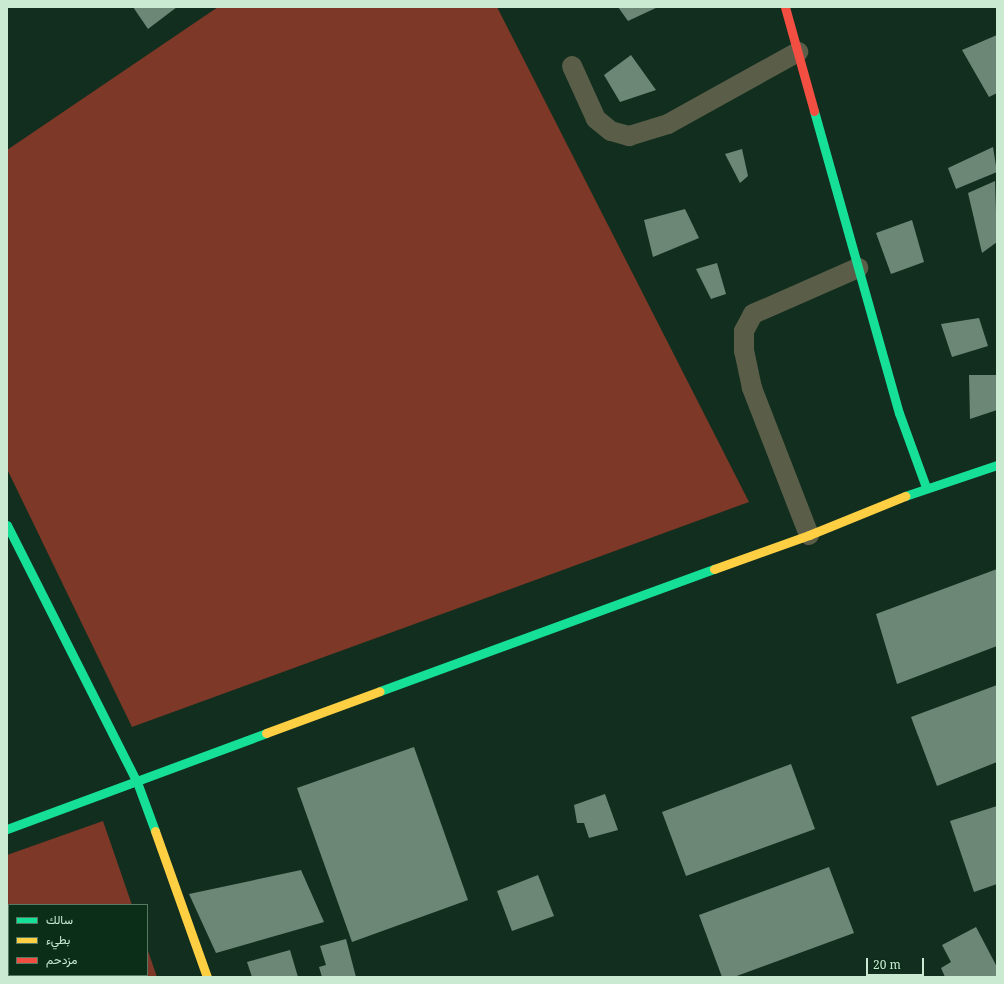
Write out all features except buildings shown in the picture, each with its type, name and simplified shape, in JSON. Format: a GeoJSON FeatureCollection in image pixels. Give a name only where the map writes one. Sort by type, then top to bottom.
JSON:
{"type":"FeatureCollection","features":[{"type":"Feature","properties":{"kind":"street"},"geometry":{"type":"LineString","coordinates":[[785,7],[900,413],[926,487]]}},
{"type":"Feature","properties":{"kind":"street"},"geometry":{"type":"LineString","coordinates":[[572,66],[596,119],[611,131],[629,136],[668,124],[798,52]]}},
{"type":"Feature","properties":{"kind":"street"},"geometry":{"type":"LineString","coordinates":[[809,535],[752,388],[744,352],[744,331],[753,314],[858,268]]}},
{"type":"Feature","properties":{"kind":"street"},"geometry":{"type":"LineString","coordinates":[[7,829],[137,782],[477,654],[809,535],[926,487],[997,465]]}},
{"type":"Feature","properties":{"kind":"street"},"geometry":{"type":"LineString","coordinates":[[7,525],[137,782],[207,977]]}},
{"type":"Feature","properties":{"kind":"shaded area"},"geometry":{"type":"Polygon","coordinates":[[[218,7],[497,7],[749,502],[132,727],[7,469],[7,150],[218,7]]]}},
{"type":"Feature","properties":{"kind":"shaded area"},"geometry":{"type":"Polygon","coordinates":[[[103,821],[132,904],[8,904],[8,976],[148,976],[148,951],[157,977],[7,977],[7,855],[103,821]]]}},
{"type":"Feature","properties":{"kind":"traffic: fast"},"geometry":{"type":"LineString","coordinates":[[814,111],[899,413],[926,487]]}},
{"type":"Feature","properties":{"kind":"traffic: fast"},"geometry":{"type":"LineString","coordinates":[[905,496],[997,465]]}},
{"type":"Feature","properties":{"kind":"traffic: fast"},"geometry":{"type":"LineString","coordinates":[[7,525],[137,782],[155,831]]}},
{"type":"Feature","properties":{"kind":"traffic: fast"},"geometry":{"type":"LineString","coordinates":[[380,691],[714,569]]}},
{"type":"Feature","properties":{"kind":"traffic: fast"},"geometry":{"type":"LineString","coordinates":[[7,829],[266,733]]}},
{"type":"Feature","properties":{"kind":"traffic: slow"},"geometry":{"type":"LineString","coordinates":[[714,569],[809,535],[905,496]]}},
{"type":"Feature","properties":{"kind":"traffic: slow"},"geometry":{"type":"LineString","coordinates":[[266,733],[380,691]]}},
{"type":"Feature","properties":{"kind":"traffic: slow"},"geometry":{"type":"LineString","coordinates":[[155,831],[207,977]]}},
{"type":"Feature","properties":{"kind":"traffic: jam"},"geometry":{"type":"LineString","coordinates":[[785,7],[814,111]]}}]}
